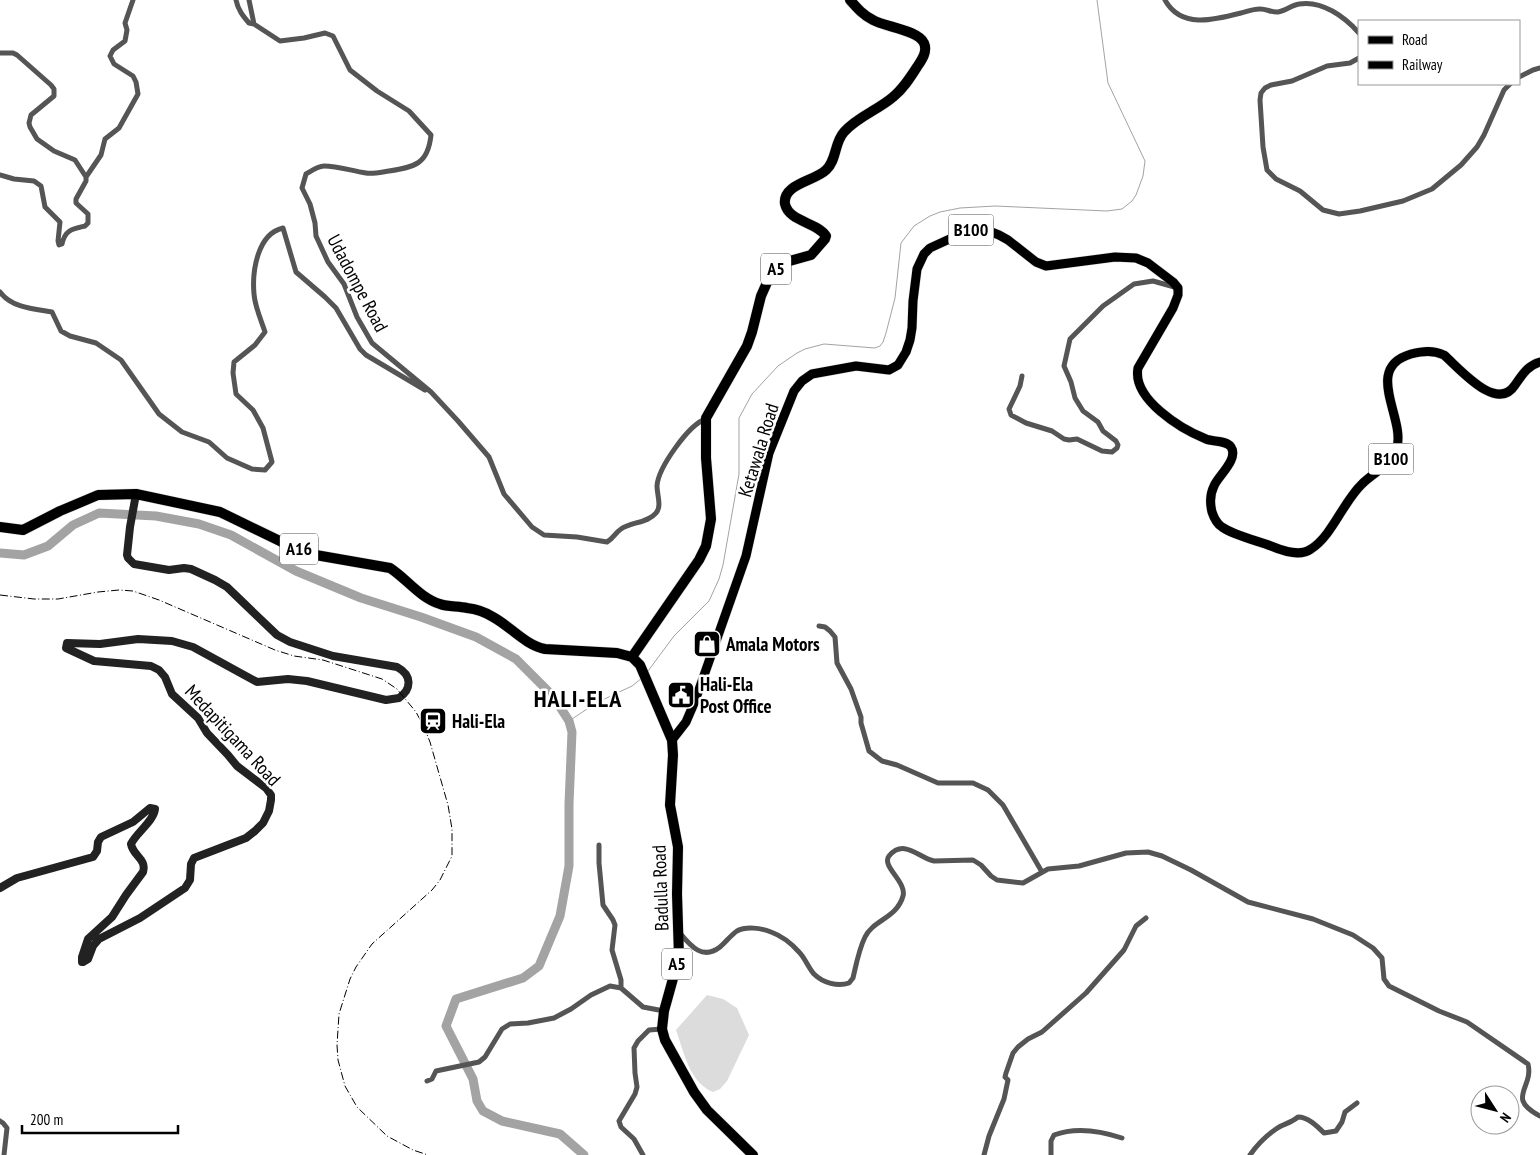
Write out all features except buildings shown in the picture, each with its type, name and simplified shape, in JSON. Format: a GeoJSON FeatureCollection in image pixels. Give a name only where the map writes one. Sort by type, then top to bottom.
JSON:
{"type":"FeatureCollection","features":[{"type":"Feature","properties":{"kind":"highway","name":"A5"},"geometry":{"type":"LineString","coordinates":[[632,657],[699,560],[706,546],[711,519],[706,458],[706,418],[747,346],[761,296],[769,278],[777,268],[786,262],[811,254],[826,236],[821,230],[788,212],[785,205],[785,197],[790,189],[827,170],[842,134],[854,123],[899,92],[924,56],[924,43],[916,36],[874,21],[859,11],[850,0]]}},
{"type":"Feature","properties":{"kind":"highway","name":"A16"},"geometry":{"type":"LineString","coordinates":[[0,527],[23,530],[60,511],[98,496],[136,494],[220,512],[310,554],[390,568],[433,602],[485,613],[494,617],[536,647],[617,653],[632,657]]}},
{"type":"Feature","properties":{"kind":"highway","name":"Badulla Road"},"geometry":{"type":"LineString","coordinates":[[632,657],[640,665],[672,740],[670,805],[678,847],[679,957],[664,1011],[662,1029],[665,1040],[694,1092],[707,1110],[753,1155]]}},
{"type":"Feature","properties":{"kind":"main road","name":"Ketawala Road"},"geometry":{"type":"LineString","coordinates":[[672,740],[686,722],[695,701],[746,556],[769,454],[794,391],[802,381],[812,374],[856,366],[889,370],[898,364],[906,352],[912,328],[917,269],[924,254],[930,248],[967,231],[976,229],[999,235],[1036,262],[1046,266],[1115,257],[1136,258],[1148,263],[1168,276],[1178,288]]}},
{"type":"Feature","properties":{"kind":"main road","name":"B100"},"geometry":{"type":"LineString","coordinates":[[1178,288],[1178,295],[1173,308],[1138,368],[1136,376],[1139,385],[1145,396],[1158,410],[1205,438],[1224,443],[1231,448],[1233,454],[1230,464],[1212,488],[1210,505],[1214,518],[1221,527],[1286,551],[1301,553],[1310,550],[1320,542],[1363,482],[1384,467],[1392,458],[1397,446],[1398,432],[1387,388],[1391,369],[1396,362],[1407,355],[1423,351],[1440,353],[1477,385],[1489,392],[1502,396],[1514,387],[1527,369],[1540,362]]}},
{"type":"Feature","properties":{"kind":"street"},"geometry":{"type":"LineString","coordinates":[[0,174],[14,179],[34,181],[41,186],[45,207],[60,222],[58,241],[60,245],[71,229],[85,226],[88,222],[88,214],[76,203],[76,199],[86,181],[86,177],[101,155],[105,139],[120,128],[138,94],[136,82],[132,76],[114,64],[110,56],[113,50],[125,41],[126,23],[133,0]]}},
{"type":"Feature","properties":{"kind":"street"},"geometry":{"type":"LineString","coordinates":[[236,0],[238,8],[249,24],[254,24],[249,0]]}},
{"type":"Feature","properties":{"kind":"street"},"geometry":{"type":"LineString","coordinates":[[1165,0],[1182,18],[1194,20],[1223,18],[1259,8],[1277,12],[1298,4],[1311,3],[1340,15],[1358,31]]}},
{"type":"Feature","properties":{"kind":"street","name":"Udadompe Road"},"geometry":{"type":"LineString","coordinates":[[254,24],[280,41],[325,33],[333,36],[350,70],[377,91],[409,111],[431,135],[427,154],[420,163],[408,168],[368,174],[322,166],[306,174],[302,188],[310,204],[316,236],[324,254],[344,284],[357,317],[372,343],[431,392],[489,457],[504,494],[532,528],[544,535],[577,537],[607,542],[620,529],[656,514],[659,506],[657,485],[666,462],[685,435],[701,420],[706,418]]}},
{"type":"Feature","properties":{"kind":"street"},"geometry":{"type":"LineString","coordinates":[[0,53],[13,53],[17,55],[52,85],[54,96],[31,115],[30,127],[37,139],[45,146],[76,160],[86,177]]}},
{"type":"Feature","properties":{"kind":"street"},"geometry":{"type":"LineString","coordinates":[[1358,59],[1350,63],[1327,66],[1292,81],[1265,88],[1261,93],[1260,100],[1263,147],[1267,170],[1276,179],[1300,191],[1323,210],[1339,214],[1403,201],[1432,189],[1462,165],[1477,147],[1504,90],[1509,85]]}},
{"type":"Feature","properties":{"kind":"street"},"geometry":{"type":"LineString","coordinates":[[1520,76],[1540,68]]}},
{"type":"Feature","properties":{"kind":"street"},"geometry":{"type":"LineString","coordinates":[[0,292],[2,296],[18,306],[52,312],[61,331],[70,336],[96,343],[121,360],[159,414],[182,432],[209,442],[227,458],[252,469],[265,470],[272,462],[263,428],[253,410],[236,394],[233,373],[234,362],[255,344],[265,332],[254,296],[255,267],[265,240],[277,230],[283,228],[296,272],[336,308],[360,349],[366,355],[431,392]]}},
{"type":"Feature","properties":{"kind":"street"},"geometry":{"type":"LineString","coordinates":[[1022,376],[1020,386],[1009,409],[1011,416],[1052,431],[1064,439],[1076,439],[1102,451],[1112,452],[1117,448],[1116,442],[1103,431],[1098,422],[1083,411],[1075,398],[1064,366],[1070,338],[1103,306],[1134,284],[1153,281],[1178,288]]}},
{"type":"Feature","properties":{"kind":"street","name":"Medapitigama Road"},"geometry":{"type":"LineString","coordinates":[[0,888],[17,878],[93,857],[101,837],[133,822],[150,808],[155,809],[154,815],[131,844],[132,851],[143,861],[143,872],[126,894],[112,917],[88,939],[82,957],[82,962],[84,962],[88,959],[93,946],[99,940],[140,918],[185,888],[190,880],[191,864],[194,858],[246,838],[255,832],[263,822],[268,811],[271,795],[266,788],[236,766],[207,733],[198,718],[172,694],[159,670],[151,666],[94,662],[66,648],[67,643],[100,644],[138,639],[172,641],[192,647],[257,682],[288,679],[307,681],[386,700],[398,698],[408,688],[409,679],[404,670],[397,667],[333,656],[290,642],[277,635],[227,587],[191,568],[169,570],[134,564],[128,558],[130,527],[136,494]]}},
{"type":"Feature","properties":{"kind":"street"},"geometry":{"type":"LineString","coordinates":[[819,626],[830,631],[834,637],[837,663],[851,689],[861,717],[869,751],[882,761],[897,765],[938,783],[973,783],[988,790],[1003,805],[1042,872]]}},
{"type":"Feature","properties":{"kind":"street"},"geometry":{"type":"LineString","coordinates":[[599,845],[603,905],[614,920],[612,950],[621,980],[621,988]]}},
{"type":"Feature","properties":{"kind":"street"},"geometry":{"type":"LineString","coordinates":[[679,932],[692,947],[708,952],[718,948],[738,930],[764,929],[786,940],[800,953],[815,974],[827,982],[843,985],[850,983],[853,978],[865,936],[895,912],[900,905],[904,894],[901,882],[888,865],[887,860],[896,851],[905,848],[913,850],[934,861],[973,860],[997,880],[1023,883],[1048,869],[1079,866],[1126,853],[1148,852],[1162,856],[1191,870],[1248,902],[1313,919],[1353,936],[1373,948],[1382,958],[1384,979],[1389,986],[1439,1011],[1467,1022],[1528,1064],[1530,1070],[1522,1096],[1526,1108],[1540,1116]]}},
{"type":"Feature","properties":{"kind":"street"},"geometry":{"type":"LineString","coordinates":[[984,1155],[988,1136],[1004,1099],[1008,1080],[1005,1077],[1013,1053],[1028,1039],[1042,1032],[1086,993],[1124,950],[1136,926],[1146,918]]}},
{"type":"Feature","properties":{"kind":"street"},"geometry":{"type":"LineString","coordinates":[[427,1081],[432,1079],[436,1071],[478,1062],[485,1057],[502,1029],[510,1024],[554,1018],[571,1009],[591,994],[610,986],[621,988],[643,1006],[664,1011]]}},
{"type":"Feature","properties":{"kind":"street"},"geometry":{"type":"LineString","coordinates":[[643,1155],[634,1139],[621,1127],[619,1121],[635,1094],[637,1087],[634,1048],[649,1030],[662,1029]]}},
{"type":"Feature","properties":{"kind":"street"},"geometry":{"type":"LineString","coordinates":[[1250,1155],[1257,1146],[1278,1128],[1298,1117],[1312,1122],[1324,1133],[1336,1131],[1342,1122],[1345,1112],[1357,1103]]}},
{"type":"Feature","properties":{"kind":"street"},"geometry":{"type":"LineString","coordinates":[[0,1122],[7,1128],[4,1155]]}},
{"type":"Feature","properties":{"kind":"street"},"geometry":{"type":"LineString","coordinates":[[1052,1155],[1051,1141],[1054,1135],[1062,1132],[1084,1131],[1109,1134],[1122,1138]]}},
{"type":"Feature","properties":{"kind":"shaded area"},"geometry":{"type":"Polygon","coordinates":[[[707,995],[723,999],[737,1008],[749,1035],[727,1081],[720,1089],[713,1092],[698,1081],[693,1074],[676,1030],[707,995]]]}},
{"type":"Feature","properties":{"kind":"waterway"},"geometry":{"type":"LineString","coordinates":[[648,671],[674,636],[709,601],[719,579],[739,474],[739,418],[752,394],[778,366],[805,349],[824,344],[875,348],[880,346],[886,333],[895,298],[901,243],[914,226],[940,212],[960,208],[995,206],[1107,211],[1122,209],[1132,201],[1143,176],[1145,161],[1108,83],[1097,0]]}},
{"type":"Feature","properties":{"kind":"waterway"},"geometry":{"type":"LineString","coordinates":[[0,553],[24,555],[48,546],[73,525],[99,513],[156,516],[199,524],[231,535],[296,571],[361,598],[476,637],[516,659],[553,696],[569,721],[572,732],[569,866],[560,916],[539,966],[523,978],[456,999],[446,1026],[473,1079],[477,1101],[483,1111],[502,1121],[560,1134],[584,1155]]}},
{"type":"Feature","properties":{"kind":"waterway"},"geometry":{"type":"LineString","coordinates":[[569,721],[596,703],[632,686],[642,678]]}},
{"type":"Feature","properties":{"kind":"railway"},"geometry":{"type":"LineString","coordinates":[[0,595],[34,599],[58,599],[98,592],[133,591],[159,600],[275,650],[294,656],[323,660],[382,679],[397,689],[416,712],[430,742],[448,805],[452,829],[452,856],[440,880],[432,890],[372,944],[356,967],[350,979],[339,1014],[337,1045],[338,1060],[345,1086],[357,1107],[387,1136],[413,1150],[428,1155]]}},
{"type":"Feature","properties":{"kind":"place","name":"Amala Motors"},"geometry":{"type":"Point","coordinates":[707,644]}},
{"type":"Feature","properties":{"kind":"place","name":"Hali-Ela Post Office"},"geometry":{"type":"Point","coordinates":[681,695]}},
{"type":"Feature","properties":{"kind":"place","name":"Hali-Ela"},"geometry":{"type":"Point","coordinates":[433,721]}},
{"type":"Feature","properties":{"kind":"district","name":"HALI-ELA"},"geometry":{"type":"Point","coordinates":[578,699]}}]}
